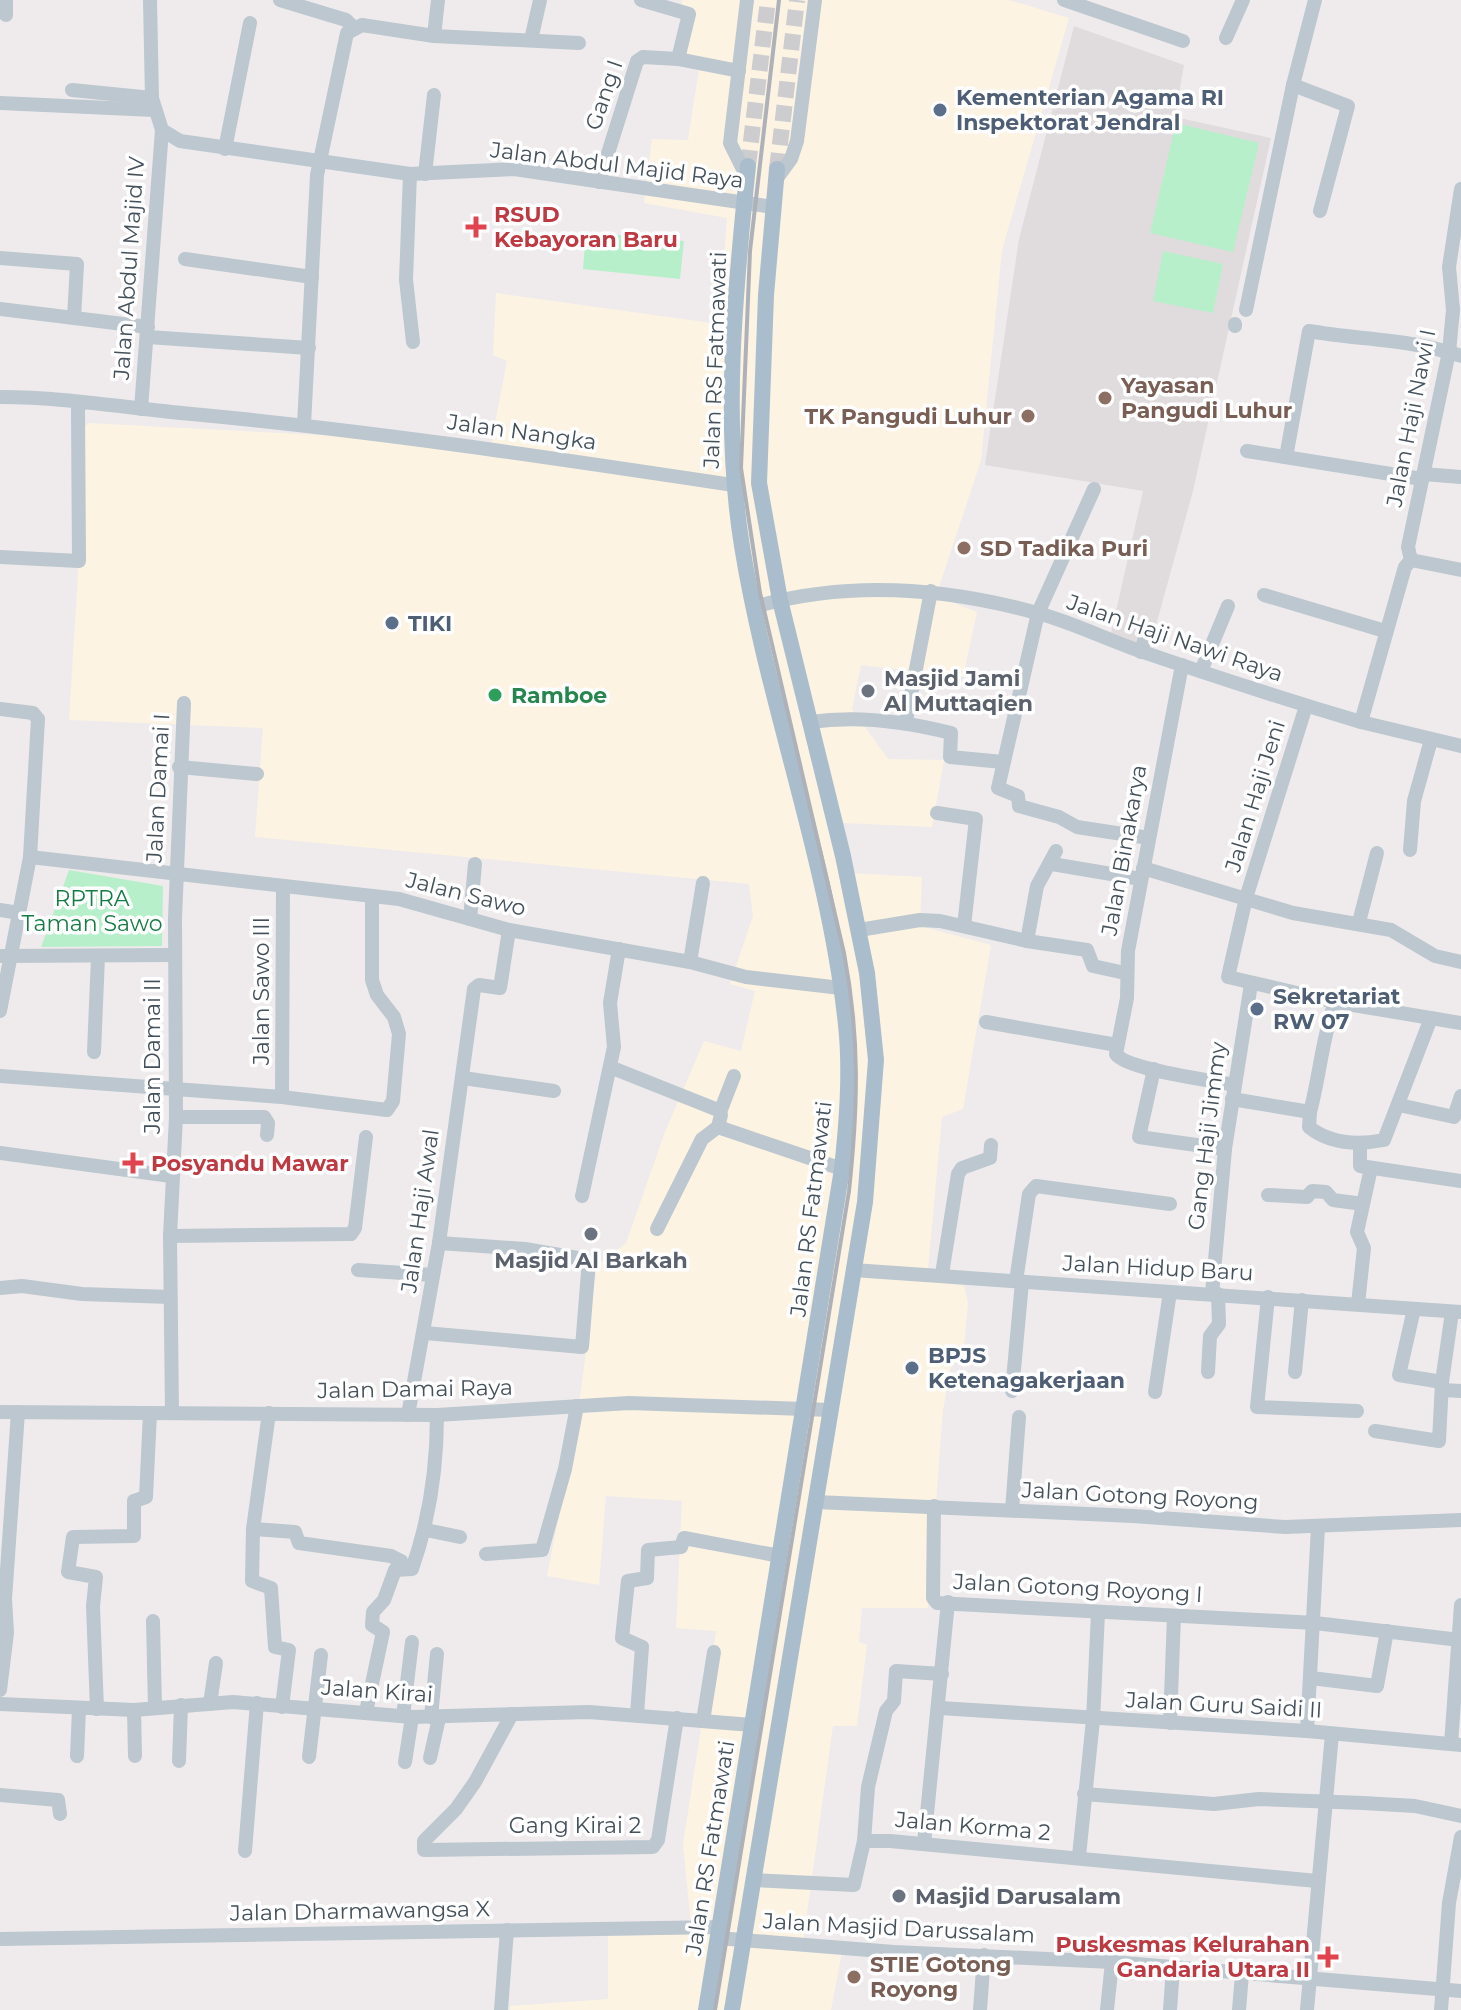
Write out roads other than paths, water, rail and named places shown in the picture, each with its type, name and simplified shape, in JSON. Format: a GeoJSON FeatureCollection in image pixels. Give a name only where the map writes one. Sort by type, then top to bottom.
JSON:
{"type":"FeatureCollection","features":[{"type":"Feature","properties":{"kind":"main road","name":"Jalan RS Fatmawati"},"geometry":{"type":"LineString","coordinates":[[706,2010],[842,1169],[848,1085],[841,988],[754,607],[733,485],[735,354],[748,172]]}},
{"type":"Feature","properties":{"kind":"main road","name":"Jalan RS Fatmawati"},"geometry":{"type":"LineString","coordinates":[[732,2010],[870,1169],[876,1060],[859,930],[780,600],[759,483],[758,448],[776,175]]}},
{"type":"Feature","properties":{"kind":"street"},"geometry":{"type":"LineString","coordinates":[[150,0],[153,104],[162,130]]}},
{"type":"Feature","properties":{"kind":"street"},"geometry":{"type":"LineString","coordinates":[[280,0],[346,20],[354,28]]}},
{"type":"Feature","properties":{"kind":"street"},"geometry":{"type":"LineString","coordinates":[[434,36],[438,0]]}},
{"type":"Feature","properties":{"kind":"street"},"geometry":{"type":"LineString","coordinates":[[531,40],[540,0]]}},
{"type":"Feature","properties":{"kind":"street"},"geometry":{"type":"LineString","coordinates":[[641,0],[689,14],[678,59],[739,71]]}},
{"type":"Feature","properties":{"kind":"street","name":"Jalan RS Fatmawati"},"geometry":{"type":"LineString","coordinates":[[747,0],[730,143],[748,172]]}},
{"type":"Feature","properties":{"kind":"street","name":"Jalan RS Fatmawati"},"geometry":{"type":"LineString","coordinates":[[776,175],[791,159],[797,141],[815,0]]}},
{"type":"Feature","properties":{"kind":"street"},"geometry":{"type":"LineString","coordinates":[[1064,0],[1082,3],[1183,41]]}},
{"type":"Feature","properties":{"kind":"street"},"geometry":{"type":"LineString","coordinates":[[1226,38],[1243,0]]}},
{"type":"Feature","properties":{"kind":"street"},"geometry":{"type":"LineString","coordinates":[[1246,310],[1293,85],[1315,0]]}},
{"type":"Feature","properties":{"kind":"street"},"geometry":{"type":"LineString","coordinates":[[225,149],[250,23]]}},
{"type":"Feature","properties":{"kind":"street"},"geometry":{"type":"LineString","coordinates":[[304,425],[319,163],[347,33],[362,25],[434,36],[579,43]]}},
{"type":"Feature","properties":{"kind":"street","name":"Gang I"},"geometry":{"type":"LineString","coordinates":[[599,182],[637,61],[643,57],[678,59]]}},
{"type":"Feature","properties":{"kind":"street"},"geometry":{"type":"LineString","coordinates":[[1293,85],[1348,106],[1320,211]]}},
{"type":"Feature","properties":{"kind":"street"},"geometry":{"type":"LineString","coordinates":[[72,90],[153,104]]}},
{"type":"Feature","properties":{"kind":"street"},"geometry":{"type":"LineString","coordinates":[[425,174],[434,95]]}},
{"type":"Feature","properties":{"kind":"street"},"geometry":{"type":"LineString","coordinates":[[0,103],[153,104]]}},
{"type":"Feature","properties":{"kind":"street","name":"Jalan Abdul Majid Raya"},"geometry":{"type":"LineString","coordinates":[[162,130],[180,141],[319,163],[410,174],[514,169],[773,207]]}},
{"type":"Feature","properties":{"kind":"street","name":"Jalan Abdul Majid IV"},"geometry":{"type":"LineString","coordinates":[[141,409],[162,130]]}},
{"type":"Feature","properties":{"kind":"street"},"geometry":{"type":"LineString","coordinates":[[410,174],[406,304],[413,342]]}},
{"type":"Feature","properties":{"kind":"street","name":"Jalan Haji Nawi I"},"geometry":{"type":"LineString","coordinates":[[1411,560],[1408,547],[1423,476],[1455,354],[1449,267],[1461,189]]}},
{"type":"Feature","properties":{"kind":"street"},"geometry":{"type":"LineString","coordinates":[[0,258],[77,264],[74,318]]}},
{"type":"Feature","properties":{"kind":"street"},"geometry":{"type":"LineString","coordinates":[[185,259],[312,277]]}},
{"type":"Feature","properties":{"kind":"street"},"geometry":{"type":"LineString","coordinates":[[0,309],[74,318],[148,332],[309,348]]}},
{"type":"Feature","properties":{"kind":"street"},"geometry":{"type":"LineString","coordinates":[[1286,457],[1309,331],[1362,340],[1413,342],[1455,354]]}},
{"type":"Feature","properties":{"kind":"street","name":"Jalan Nangka"},"geometry":{"type":"LineString","coordinates":[[0,397],[82,402],[304,425],[733,485]]}},
{"type":"Feature","properties":{"kind":"street"},"geometry":{"type":"LineString","coordinates":[[0,557],[79,561],[78,409],[82,402]]}},
{"type":"Feature","properties":{"kind":"street"},"geometry":{"type":"LineString","coordinates":[[1247,451],[1423,476],[1461,477]]}},
{"type":"Feature","properties":{"kind":"street"},"geometry":{"type":"LineString","coordinates":[[1094,489],[1038,613],[998,790],[1018,796],[1019,806],[1059,817],[1077,827],[1149,838]]}},
{"type":"Feature","properties":{"kind":"street"},"geometry":{"type":"LineString","coordinates":[[1361,722],[1405,567],[1411,560],[1461,570]]}},
{"type":"Feature","properties":{"kind":"street","name":"Jalan Haji Nawi Raya"},"geometry":{"type":"LineString","coordinates":[[754,607],[780,600],[867,588],[931,591],[1038,613],[1141,652],[1306,706],[1461,746]]}},
{"type":"Feature","properties":{"kind":"street"},"geometry":{"type":"LineString","coordinates":[[906,721],[931,591]]}},
{"type":"Feature","properties":{"kind":"street"},"geometry":{"type":"LineString","coordinates":[[1264,595],[1385,631]]}},
{"type":"Feature","properties":{"kind":"street"},"geometry":{"type":"LineString","coordinates":[[1201,671],[1228,606]]}},
{"type":"Feature","properties":{"kind":"street"},"geometry":{"type":"LineString","coordinates":[[1141,652],[1147,631]]}},
{"type":"Feature","properties":{"kind":"street","name":"Jalan Binakarya"},"geometry":{"type":"LineString","coordinates":[[1117,1045],[1127,998],[1125,973],[1142,873],[1182,665]]}},
{"type":"Feature","properties":{"kind":"street","name":"Jalan Damai I"},"geometry":{"type":"LineString","coordinates":[[176,875],[184,703]]}},
{"type":"Feature","properties":{"kind":"street","name":"Jalan Haji Jeni"},"geometry":{"type":"LineString","coordinates":[[1251,984],[1228,977],[1246,898],[1306,706]]}},
{"type":"Feature","properties":{"kind":"street"},"geometry":{"type":"LineString","coordinates":[[0,709],[33,713],[38,719],[30,857],[19,913],[6,956],[0,1011]]}},
{"type":"Feature","properties":{"kind":"street"},"geometry":{"type":"LineString","coordinates":[[810,722],[835,718],[906,721],[951,733],[950,757],[1003,762]]}},
{"type":"Feature","properties":{"kind":"street"},"geometry":{"type":"LineString","coordinates":[[1410,850],[1414,801],[1431,740]]}},
{"type":"Feature","properties":{"kind":"street"},"geometry":{"type":"LineString","coordinates":[[179,767],[257,774]]}},
{"type":"Feature","properties":{"kind":"street"},"geometry":{"type":"LineString","coordinates":[[937,813],[976,819],[964,926]]}},
{"type":"Feature","properties":{"kind":"street"},"geometry":{"type":"LineString","coordinates":[[1359,922],[1377,853]]}},
{"type":"Feature","properties":{"kind":"street","name":"Jalan Sawo"},"geometry":{"type":"LineString","coordinates":[[30,857],[419,903],[509,930],[690,962],[746,977],[841,988]]}},
{"type":"Feature","properties":{"kind":"street"},"geometry":{"type":"LineString","coordinates":[[1027,941],[1037,886],[1054,857],[1142,873],[1303,915],[1359,922],[1398,932],[1435,956],[1461,962]]}},
{"type":"Feature","properties":{"kind":"street"},"geometry":{"type":"LineString","coordinates":[[470,919],[475,864]]}},
{"type":"Feature","properties":{"kind":"street","name":"Jalan Damai II"},"geometry":{"type":"LineString","coordinates":[[172,1413],[170,1236],[176,1117],[176,875]]}},
{"type":"Feature","properties":{"kind":"street"},"geometry":{"type":"LineString","coordinates":[[690,962],[703,883]]}},
{"type":"Feature","properties":{"kind":"street","name":"Jalan Sawo III"},"geometry":{"type":"LineString","coordinates":[[282,1097],[283,886]]}},
{"type":"Feature","properties":{"kind":"street","name":"Jalan Sawo III"},"geometry":{"type":"LineString","coordinates":[[0,1076],[175,1092],[282,1097],[383,1111],[391,1107],[399,1034],[394,1017],[377,995],[372,980],[372,896]]}},
{"type":"Feature","properties":{"kind":"street"},"geometry":{"type":"LineString","coordinates":[[0,910],[19,913]]}},
{"type":"Feature","properties":{"kind":"street"},"geometry":{"type":"LineString","coordinates":[[859,930],[920,920],[964,926],[1027,941],[1087,950],[1093,966],[1125,973]]}},
{"type":"Feature","properties":{"kind":"street","name":"Jalan Haji Awal"},"geometry":{"type":"LineString","coordinates":[[408,1415],[425,1333],[476,986],[500,988],[509,930]]}},
{"type":"Feature","properties":{"kind":"street"},"geometry":{"type":"LineString","coordinates":[[582,1196],[614,1047],[610,1003],[619,949]]}},
{"type":"Feature","properties":{"kind":"street"},"geometry":{"type":"LineString","coordinates":[[6,956],[175,955]]}},
{"type":"Feature","properties":{"kind":"street"},"geometry":{"type":"LineString","coordinates":[[94,1052],[98,957]]}},
{"type":"Feature","properties":{"kind":"street"},"geometry":{"type":"LineString","coordinates":[[1251,984],[1461,1023]]}},
{"type":"Feature","properties":{"kind":"street","name":"Gang Haji Jimmy"},"geometry":{"type":"LineString","coordinates":[[1208,1372],[1210,1336],[1219,1324],[1215,1294],[1225,1149],[1251,984]]}},
{"type":"Feature","properties":{"kind":"street"},"geometry":{"type":"LineString","coordinates":[[1335,1002],[1323,1036],[1322,1065],[1308,1123],[1311,1129],[1333,1140],[1360,1144],[1384,1140],[1431,1018]]}},
{"type":"Feature","properties":{"kind":"street"},"geometry":{"type":"LineString","coordinates":[[986,1022],[1117,1045],[1116,1054],[1120,1059],[1310,1112]]}},
{"type":"Feature","properties":{"kind":"street"},"geometry":{"type":"LineString","coordinates":[[610,1067],[719,1119],[842,1169]]}},
{"type":"Feature","properties":{"kind":"street"},"geometry":{"type":"LineString","coordinates":[[1154,1069],[1139,1137],[1225,1149]]}},
{"type":"Feature","properties":{"kind":"street"},"geometry":{"type":"LineString","coordinates":[[657,1229],[702,1139],[719,1119],[734,1076]]}},
{"type":"Feature","properties":{"kind":"street"},"geometry":{"type":"LineString","coordinates":[[463,1078],[554,1091]]}},
{"type":"Feature","properties":{"kind":"street"},"geometry":{"type":"LineString","coordinates":[[1399,1105],[1450,1117],[1460,1106]]}},
{"type":"Feature","properties":{"kind":"street"},"geometry":{"type":"LineString","coordinates":[[176,1117],[264,1117],[268,1123],[267,1135]]}},
{"type":"Feature","properties":{"kind":"street"},"geometry":{"type":"LineString","coordinates":[[170,1236],[351,1234],[355,1228],[366,1137]]}},
{"type":"Feature","properties":{"kind":"street"},"geometry":{"type":"LineString","coordinates":[[1360,1144],[1358,1165],[1461,1181]]}},
{"type":"Feature","properties":{"kind":"street"},"geometry":{"type":"LineString","coordinates":[[942,1274],[958,1174],[962,1168],[990,1158],[991,1145]]}},
{"type":"Feature","properties":{"kind":"street"},"geometry":{"type":"LineString","coordinates":[[0,1153],[171,1176]]}},
{"type":"Feature","properties":{"kind":"street"},"geometry":{"type":"LineString","coordinates":[[1358,1304],[1364,1248],[1357,1232],[1371,1168]]}},
{"type":"Feature","properties":{"kind":"street"},"geometry":{"type":"LineString","coordinates":[[1017,1392],[1029,1194],[1036,1186],[1170,1204]]}},
{"type":"Feature","properties":{"kind":"street"},"geometry":{"type":"LineString","coordinates":[[1268,1195],[1307,1197],[1312,1191],[1326,1192],[1333,1200],[1363,1204]]}},
{"type":"Feature","properties":{"kind":"street"},"geometry":{"type":"LineString","coordinates":[[425,1333],[582,1347],[589,1260],[525,1249],[439,1243]]}},
{"type":"Feature","properties":{"kind":"street"},"geometry":{"type":"LineString","coordinates":[[358,1270],[433,1275]]}},
{"type":"Feature","properties":{"kind":"street","name":"Jalan Hidup Baru"},"geometry":{"type":"LineString","coordinates":[[853,1270],[1456,1312]]}},
{"type":"Feature","properties":{"kind":"street"},"geometry":{"type":"LineString","coordinates":[[0,1288],[22,1286],[82,1294],[170,1297]]}},
{"type":"Feature","properties":{"kind":"street"},"geometry":{"type":"LineString","coordinates":[[1155,1392],[1170,1292]]}},
{"type":"Feature","properties":{"kind":"street"},"geometry":{"type":"LineString","coordinates":[[1268,1297],[1257,1407],[1357,1411]]}},
{"type":"Feature","properties":{"kind":"street"},"geometry":{"type":"LineString","coordinates":[[1295,1372],[1302,1300]]}},
{"type":"Feature","properties":{"kind":"street"},"geometry":{"type":"LineString","coordinates":[[1414,1309],[1399,1375],[1461,1391]]}},
{"type":"Feature","properties":{"kind":"street"},"geometry":{"type":"LineString","coordinates":[[1375,1431],[1439,1441],[1442,1386],[1456,1312]]}},
{"type":"Feature","properties":{"kind":"street","name":"Jalan Damai Raya"},"geometry":{"type":"LineString","coordinates":[[0,1412],[437,1415],[629,1403],[831,1410]]}},
{"type":"Feature","properties":{"kind":"street"},"geometry":{"type":"LineString","coordinates":[[486,1554],[542,1550],[565,1469],[577,1406]]}},
{"type":"Feature","properties":{"kind":"street"},"geometry":{"type":"LineString","coordinates":[[0,1690],[7,1633],[3,1599],[18,1412]]}},
{"type":"Feature","properties":{"kind":"street"},"geometry":{"type":"LineString","coordinates":[[97,1709],[93,1606],[96,1575],[68,1572],[73,1537],[134,1536],[134,1501],[146,1497],[150,1413]]}},
{"type":"Feature","properties":{"kind":"street"},"geometry":{"type":"LineString","coordinates":[[269,1413],[266,1457],[253,1529],[252,1581],[271,1588],[275,1647],[289,1650],[282,1707]]}},
{"type":"Feature","properties":{"kind":"street"},"geometry":{"type":"LineString","coordinates":[[406,1569],[426,1530],[437,1460],[437,1415]]}},
{"type":"Feature","properties":{"kind":"street"},"geometry":{"type":"LineString","coordinates":[[1012,1510],[1019,1417]]}},
{"type":"Feature","properties":{"kind":"street","name":"Jalan Gotong Royong"},"geometry":{"type":"LineString","coordinates":[[816,1502],[1318,1527],[1461,1520]]}},
{"type":"Feature","properties":{"kind":"street","name":"Jalan Gotong Royong I"},"geometry":{"type":"LineString","coordinates":[[934,1506],[933,1598],[937,1603],[1315,1623],[1460,1640]]}},
{"type":"Feature","properties":{"kind":"street"},"geometry":{"type":"LineString","coordinates":[[1307,1731],[1318,1527]]}},
{"type":"Feature","properties":{"kind":"street"},"geometry":{"type":"LineString","coordinates":[[253,1529],[295,1532],[299,1543],[391,1556],[401,1561],[406,1569]]}},
{"type":"Feature","properties":{"kind":"street"},"geometry":{"type":"LineString","coordinates":[[426,1530],[460,1537]]}},
{"type":"Feature","properties":{"kind":"street"},"geometry":{"type":"LineString","coordinates":[[637,1714],[642,1646],[622,1638],[628,1581],[647,1578],[648,1550],[681,1547],[684,1538],[780,1556]]}},
{"type":"Feature","properties":{"kind":"street"},"geometry":{"type":"LineString","coordinates":[[366,1712],[383,1632],[372,1625],[373,1612],[387,1595],[395,1570],[406,1569]]}},
{"type":"Feature","properties":{"kind":"street"},"geometry":{"type":"LineString","coordinates":[[924,1844],[940,1708],[948,1602]]}},
{"type":"Feature","properties":{"kind":"street"},"geometry":{"type":"LineString","coordinates":[[1332,1734],[1456,1744],[1461,1605]]}},
{"type":"Feature","properties":{"kind":"street","name":"Jalan Guru Saidi II"},"geometry":{"type":"LineString","coordinates":[[1093,1720],[1098,1613]]}},
{"type":"Feature","properties":{"kind":"street"},"geometry":{"type":"LineString","coordinates":[[1170,1723],[1174,1616]]}},
{"type":"Feature","properties":{"kind":"street"},"geometry":{"type":"LineString","coordinates":[[153,1621],[155,1707]]}},
{"type":"Feature","properties":{"kind":"street"},"geometry":{"type":"LineString","coordinates":[[1311,1678],[1377,1686],[1387,1631]]}},
{"type":"Feature","properties":{"kind":"street"},"geometry":{"type":"LineString","coordinates":[[405,1762],[412,1642]]}},
{"type":"Feature","properties":{"kind":"street"},"geometry":{"type":"LineString","coordinates":[[703,1721],[714,1652]]}},
{"type":"Feature","properties":{"kind":"street"},"geometry":{"type":"LineString","coordinates":[[430,1758],[437,1654]]}},
{"type":"Feature","properties":{"kind":"street"},"geometry":{"type":"LineString","coordinates":[[309,1757],[321,1655]]}},
{"type":"Feature","properties":{"kind":"street"},"geometry":{"type":"LineString","coordinates":[[210,1704],[216,1663]]}},
{"type":"Feature","properties":{"kind":"street"},"geometry":{"type":"LineString","coordinates":[[864,1841],[868,1787],[884,1718],[894,1701],[896,1671],[942,1674]]}},
{"type":"Feature","properties":{"kind":"street"},"geometry":{"type":"LineString","coordinates":[[245,1851],[257,1703]]}},
{"type":"Feature","properties":{"kind":"street","name":"Jalan Kirai"},"geometry":{"type":"LineString","coordinates":[[0,1704],[134,1710],[257,1703],[435,1718],[512,1714],[637,1714],[752,1725]]}},
{"type":"Feature","properties":{"kind":"street"},"geometry":{"type":"LineString","coordinates":[[179,1761],[181,1705]]}},
{"type":"Feature","properties":{"kind":"street","name":"Jalan Guru Saidi II"},"geometry":{"type":"LineString","coordinates":[[940,1708],[1332,1734],[1307,2010]]}},
{"type":"Feature","properties":{"kind":"street"},"geometry":{"type":"LineString","coordinates":[[77,1756],[79,1709]]}},
{"type":"Feature","properties":{"kind":"street"},"geometry":{"type":"LineString","coordinates":[[134,1710],[135,1756]]}},
{"type":"Feature","properties":{"kind":"street","name":"Gang Kirai 2"},"geometry":{"type":"LineString","coordinates":[[512,1714],[475,1782],[456,1809],[424,1841],[423,1848],[432,1851],[653,1847],[658,1840],[677,1718]]}},
{"type":"Feature","properties":{"kind":"street"},"geometry":{"type":"LineString","coordinates":[[1079,1856],[1093,1720]]}},
{"type":"Feature","properties":{"kind":"street"},"geometry":{"type":"LineString","coordinates":[[1084,1794],[1214,1804],[1259,1799],[1415,1806],[1461,1816]]}},
{"type":"Feature","properties":{"kind":"street"},"geometry":{"type":"LineString","coordinates":[[0,1795],[24,1795],[59,1801],[60,1814]]}},
{"type":"Feature","properties":{"kind":"street"},"geometry":{"type":"LineString","coordinates":[[1441,2010],[1449,1903],[1461,1837]]}},
{"type":"Feature","properties":{"kind":"street","name":"Jalan Korma 2"},"geometry":{"type":"LineString","coordinates":[[754,1880],[854,1885],[864,1841],[1079,1856],[1317,1881]]}},
{"type":"Feature","properties":{"kind":"street"},"geometry":{"type":"LineString","coordinates":[[501,2010],[507,1930]]}},
{"type":"Feature","properties":{"kind":"street","name":"Jalan Dharmawangsa X"},"geometry":{"type":"LineString","coordinates":[[0,1939],[507,1930],[719,1933]]}},
{"type":"Feature","properties":{"kind":"street","name":"Jalan Masjid Darussalam"},"geometry":{"type":"LineString","coordinates":[[719,1933],[744,1941],[1112,1962],[1461,1991]]}},
{"type":"Feature","properties":{"kind":"street"},"geometry":{"type":"LineString","coordinates":[[980,2010],[984,1955]]}},
{"type":"Feature","properties":{"kind":"street"},"geometry":{"type":"LineString","coordinates":[[1107,2010],[1112,1962]]}},
{"type":"Feature","properties":{"kind":"street"},"geometry":{"type":"LineString","coordinates":[[1170,2010],[1173,1968]]}},
{"type":"Feature","properties":{"kind":"street"},"geometry":{"type":"LineString","coordinates":[[1239,2010],[1242,1974]]}},
{"type":"Feature","properties":{"kind":"tunnel"},"geometry":{"type":"LineString","coordinates":[[748,166],[768,0]]}},
{"type":"Feature","properties":{"kind":"tunnel"},"geometry":{"type":"LineString","coordinates":[[777,169],[797,0]]}},
{"type":"Feature","properties":{"kind":"railway"},"geometry":{"type":"LineString","coordinates":[[715,2010],[849,1191],[856,1101],[853,1014],[844,953],[760,593],[741,468],[750,251],[779,0]]}},
{"type":"Feature","properties":{"kind":"place","name":"Kementerian Agama RI Inspektorat Jendral"},"geometry":{"type":"Point","coordinates":[940,110]}},
{"type":"Feature","properties":{"kind":"place","name":"RSUD Kebayoran Baru"},"geometry":{"type":"Point","coordinates":[476,227]}},
{"type":"Feature","properties":{"kind":"place","name":"Yayasan Pangudi Luhur"},"geometry":{"type":"Point","coordinates":[1105,398]}},
{"type":"Feature","properties":{"kind":"place","name":"TK Pangudi Luhur"},"geometry":{"type":"Point","coordinates":[1028,416]}},
{"type":"Feature","properties":{"kind":"place","name":"SD Tadika Puri"},"geometry":{"type":"Point","coordinates":[964,548]}},
{"type":"Feature","properties":{"kind":"place","name":"TIKI"},"geometry":{"type":"Point","coordinates":[392,623]}},
{"type":"Feature","properties":{"kind":"place","name":"Masjid Jami Al Muttaqien"},"geometry":{"type":"Point","coordinates":[868,691]}},
{"type":"Feature","properties":{"kind":"place","name":"Ramboe"},"geometry":{"type":"Point","coordinates":[495,695]}},
{"type":"Feature","properties":{"kind":"place","name":"Sekretariat RW 07"},"geometry":{"type":"Point","coordinates":[1257,1009]}},
{"type":"Feature","properties":{"kind":"place","name":"Posyandu Mawar"},"geometry":{"type":"Point","coordinates":[133,1163]}},
{"type":"Feature","properties":{"kind":"place","name":"Masjid Al Barkah"},"geometry":{"type":"Point","coordinates":[591,1234]}},
{"type":"Feature","properties":{"kind":"place","name":"BPJS Ketenagakerjaan"},"geometry":{"type":"Point","coordinates":[912,1368]}},
{"type":"Feature","properties":{"kind":"place","name":"Masjid Darusalam"},"geometry":{"type":"Point","coordinates":[899,1896]}},
{"type":"Feature","properties":{"kind":"place","name":"Puskesmas Kelurahan Gandaria Utara II"},"geometry":{"type":"Point","coordinates":[1328,1957]}},
{"type":"Feature","properties":{"kind":"place","name":"STIE Gotong Royong"},"geometry":{"type":"Point","coordinates":[854,1977]}},
{"type":"Feature","properties":{"kind":"park label","name":"RPTRA Taman Sawo"},"geometry":{"type":"Point","coordinates":[92,910]}}]}
